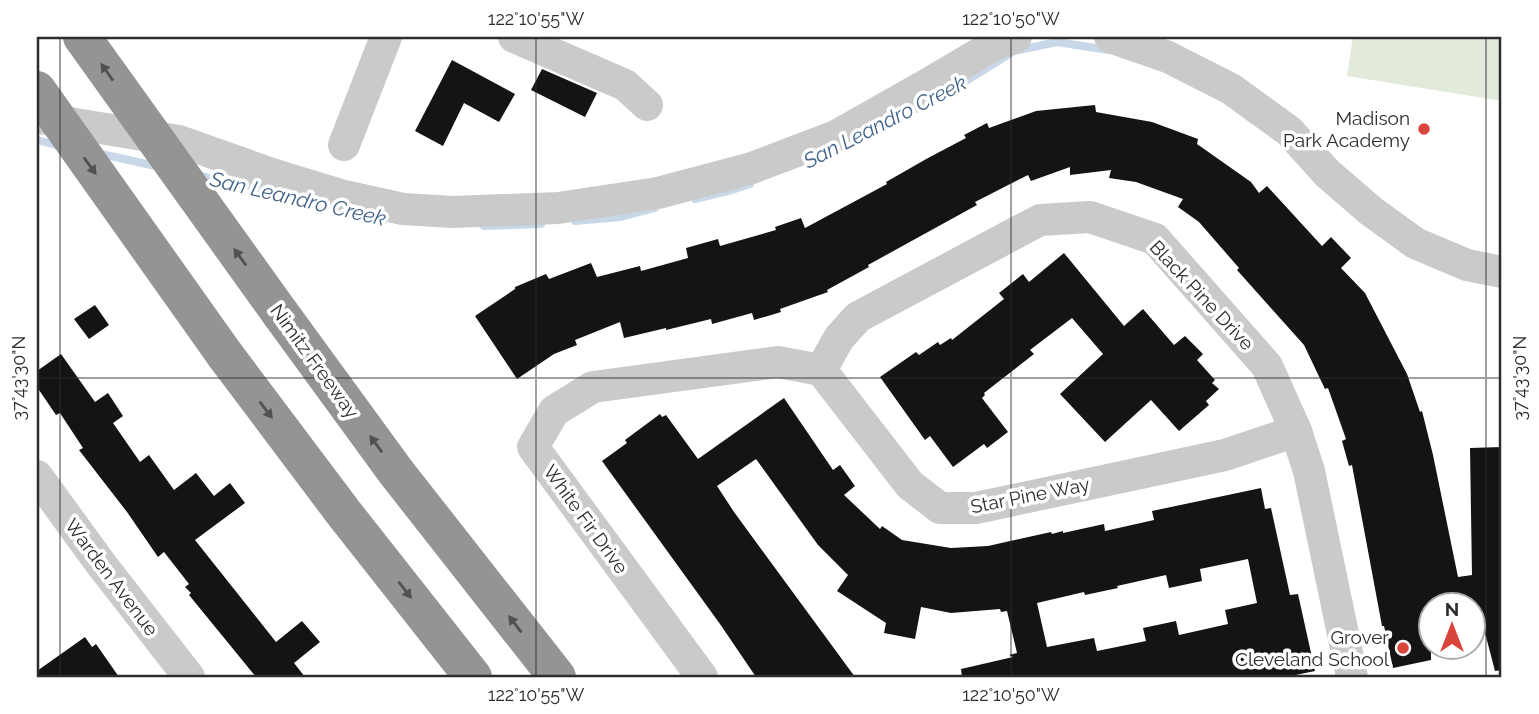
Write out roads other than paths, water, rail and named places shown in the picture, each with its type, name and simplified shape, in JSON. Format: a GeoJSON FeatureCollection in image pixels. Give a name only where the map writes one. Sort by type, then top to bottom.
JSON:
{"type":"FeatureCollection","features":[{"type":"Feature","properties":{"kind":"highway","name":"Nimitz Freeway"},"geometry":{"type":"LineString","coordinates":[[82,37],[396,472],[557,677]]}},
{"type":"Feature","properties":{"kind":"highway"},"geometry":{"type":"LineString","coordinates":[[37,90],[225,355],[343,512],[473,677]]}},
{"type":"Feature","properties":{"kind":"street"},"geometry":{"type":"LineString","coordinates":[[344,145],[386,37]]}},
{"type":"Feature","properties":{"kind":"street"},"geometry":{"type":"LineString","coordinates":[[514,37],[625,85],[647,105]]}},
{"type":"Feature","properties":{"kind":"street"},"geometry":{"type":"LineString","coordinates":[[37,118],[179,141],[332,193],[403,209],[453,212],[558,208],[658,193],[752,168],[836,136],[994,45],[1016,37]]}},
{"type":"Feature","properties":{"kind":"street"},"geometry":{"type":"LineString","coordinates":[[1110,37],[1168,57],[1231,89],[1289,131],[1328,174],[1371,211],[1415,243],[1467,265],[1502,271]]}},
{"type":"Feature","properties":{"kind":"street","name":"Black Pine Drive"},"geometry":{"type":"LineString","coordinates":[[821,370],[839,338],[858,317],[1040,220],[1090,217],[1155,239],[1268,366],[1296,431],[1309,471],[1352,677]]}},
{"type":"Feature","properties":{"kind":"street","name":"White Fir Drive"},"geometry":{"type":"LineString","coordinates":[[702,677],[533,447],[554,411],[593,387],[778,362],[821,370]]}},
{"type":"Feature","properties":{"kind":"street","name":"Star Pine Way"},"geometry":{"type":"LineString","coordinates":[[821,370],[910,485],[940,508],[976,508],[1225,455],[1296,431]]}},
{"type":"Feature","properties":{"kind":"street","name":"Warden Avenue"},"geometry":{"type":"LineString","coordinates":[[37,476],[189,677]]}},
{"type":"Feature","properties":{"kind":"waterway","name":"San Leandro Creek"},"geometry":{"type":"LineString","coordinates":[[899,118],[953,89],[1014,51],[1057,42],[1108,50]]}},
{"type":"Feature","properties":{"kind":"waterway","name":"San Leandro Creek"},"geometry":{"type":"LineString","coordinates":[[37,140],[60,146]]}},
{"type":"Feature","properties":{"kind":"waterway","name":"San Leandro Creek"},"geometry":{"type":"LineString","coordinates":[[97,153],[160,167]]}},
{"type":"Feature","properties":{"kind":"waterway","name":"San Leandro Creek"},"geometry":{"type":"LineString","coordinates":[[196,175],[290,195]]}},
{"type":"Feature","properties":{"kind":"waterway","name":"San Leandro Creek"},"geometry":{"type":"LineString","coordinates":[[695,199],[750,184]]}},
{"type":"Feature","properties":{"kind":"waterway","name":"San Leandro Creek"},"geometry":{"type":"LineString","coordinates":[[575,221],[621,217],[655,208]]}},
{"type":"Feature","properties":{"kind":"waterway","name":"San Leandro Creek"},"geometry":{"type":"LineString","coordinates":[[335,209],[356,216],[384,220]]}},
{"type":"Feature","properties":{"kind":"waterway","name":"San Leandro Creek"},"geometry":{"type":"LineString","coordinates":[[484,226],[541,224]]}},
{"type":"Feature","properties":{"kind":"place","name":"Madison Park Academy"},"geometry":{"type":"Point","coordinates":[1424,129]}},
{"type":"Feature","properties":{"kind":"place","name":"Grover Cleveland School"},"geometry":{"type":"Point","coordinates":[1403,648]}}]}
